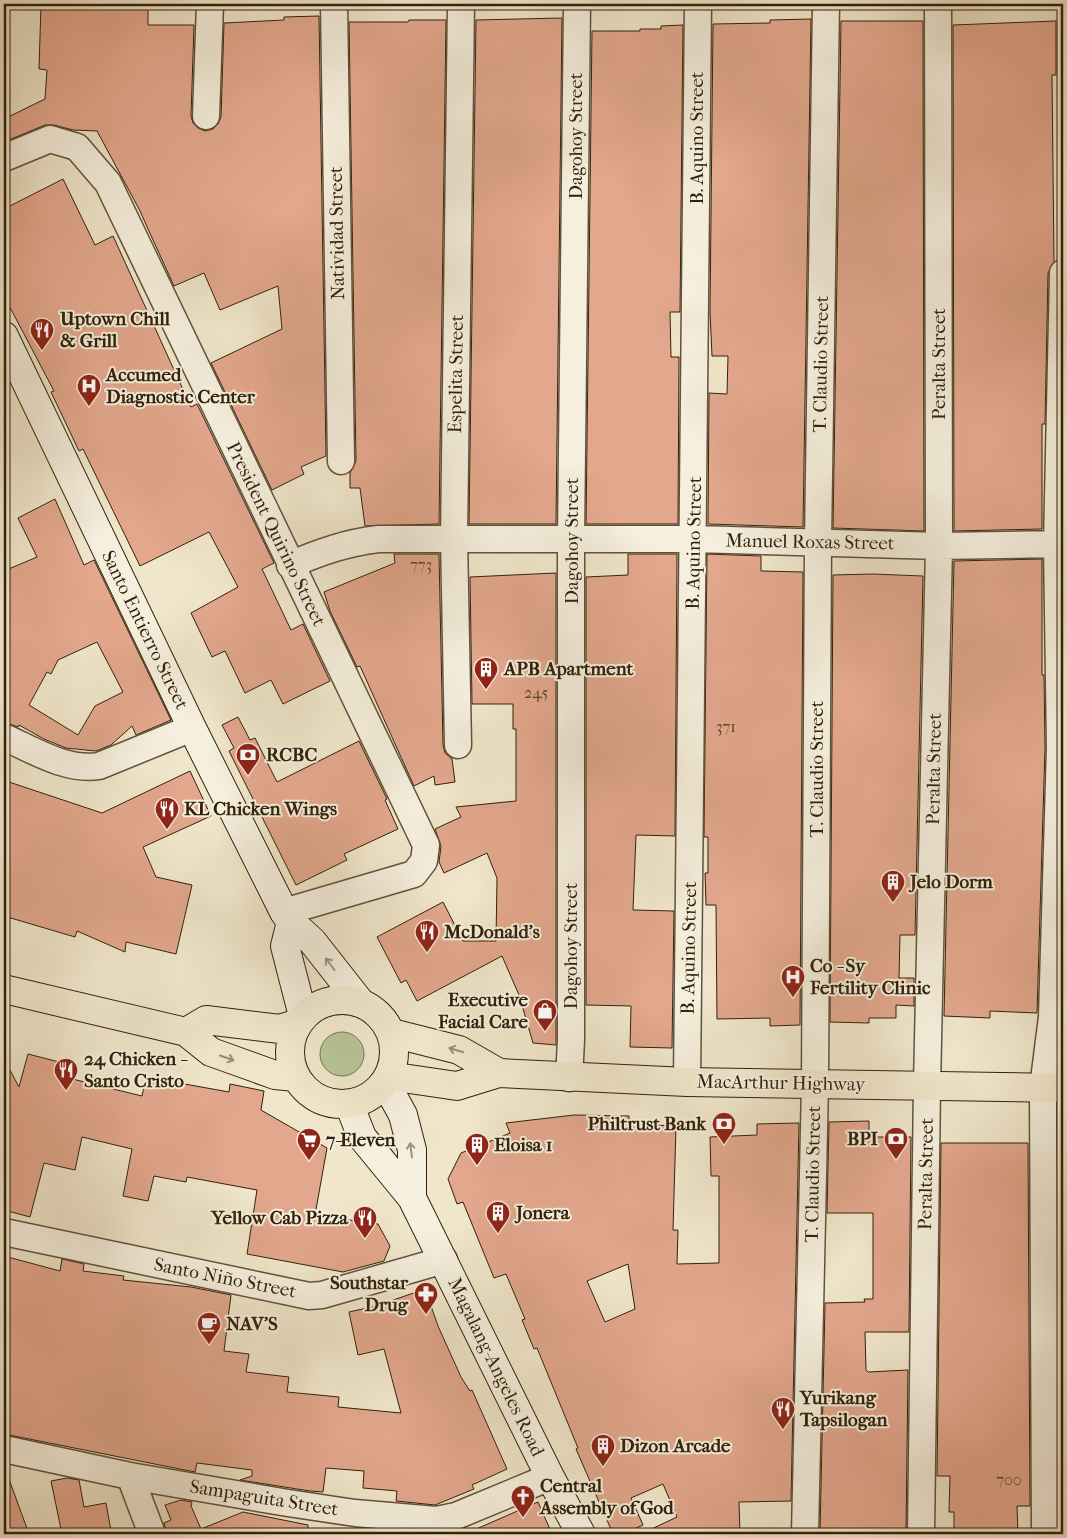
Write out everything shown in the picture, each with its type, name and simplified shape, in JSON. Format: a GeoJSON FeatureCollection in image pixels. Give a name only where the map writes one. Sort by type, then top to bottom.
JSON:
{"type":"FeatureCollection","features":[{"type":"Feature","properties":{"kind":"highway"},"geometry":{"type":"LineString","coordinates":[[4,989],[186,1032],[211,1052],[275,1075],[296,1077]]}},
{"type":"Feature","properties":{"kind":"highway"},"geometry":{"type":"LineString","coordinates":[[340,999],[360,1002],[376,1011],[392,1033],[395,1055],[387,1079],[369,1096],[350,1104],[334,1104],[319,1099],[306,1090],[296,1077],[290,1053],[290,1042],[301,1020],[314,1007],[340,999]]}},
{"type":"Feature","properties":{"kind":"highway"},"geometry":{"type":"LineString","coordinates":[[186,1032],[206,1020],[280,1029],[301,1020]]}},
{"type":"Feature","properties":{"kind":"highway","name":"MacArthur Highway"},"geometry":{"type":"LineString","coordinates":[[392,1033],[460,1050],[498,1073]]}},
{"type":"Feature","properties":{"kind":"highway","name":"MacArthur Highway"},"geometry":{"type":"LineString","coordinates":[[387,1079],[457,1086],[498,1073],[569,1078],[687,1082],[1053,1088]]}},
{"type":"Feature","properties":{"kind":"main road","name":"Santo Entierro Street"},"geometry":{"type":"LineString","coordinates":[[4,336],[192,728],[287,917],[312,941],[360,1002]]}},
{"type":"Feature","properties":{"kind":"main road"},"geometry":{"type":"LineString","coordinates":[[287,917],[285,946],[301,1020]]}},
{"type":"Feature","properties":{"kind":"main road","name":"Magalang-Angeles Road"},"geometry":{"type":"LineString","coordinates":[[387,1079],[404,1115],[412,1150],[412,1198]]}},
{"type":"Feature","properties":{"kind":"main road","name":"Magalang-Angeles Road"},"geometry":{"type":"LineString","coordinates":[[350,1104],[362,1137],[412,1198],[550,1476],[581,1534]]}},
{"type":"Feature","properties":{"kind":"street"},"geometry":{"type":"LineString","coordinates":[[206,116],[210,4]]}},
{"type":"Feature","properties":{"kind":"street","name":"Natividad Street"},"geometry":{"type":"LineString","coordinates":[[334,4],[340,461]]}},
{"type":"Feature","properties":{"kind":"street","name":"Espelita Street"},"geometry":{"type":"LineString","coordinates":[[458,745],[454,538],[461,4]]}},
{"type":"Feature","properties":{"kind":"street","name":"Dagohoy Street"},"geometry":{"type":"LineString","coordinates":[[569,1078],[572,1040],[571,539],[577,4]]}},
{"type":"Feature","properties":{"kind":"street","name":"B. Aquino Street"},"geometry":{"type":"LineString","coordinates":[[687,1082],[698,4]]}},
{"type":"Feature","properties":{"kind":"street","name":"T. Claudio Street"},"geometry":{"type":"LineString","coordinates":[[805,1534],[815,1084],[818,542],[826,4]]}},
{"type":"Feature","properties":{"kind":"street","name":"Peralta Street"},"geometry":{"type":"LineString","coordinates":[[921,1534],[927,1085],[939,546],[938,4]]}},
{"type":"Feature","properties":{"kind":"street","name":"President Quirino Street"},"geometry":{"type":"LineString","coordinates":[[4,158],[50,139],[77,147],[108,183],[290,565],[426,844],[424,861],[414,874],[287,917]]}},
{"type":"Feature","properties":{"kind":"street"},"geometry":{"type":"LineString","coordinates":[[1045,1534],[1053,1088],[1052,1017],[1060,748],[1063,273]]}},
{"type":"Feature","properties":{"kind":"street","name":"Manuel Roxas Street"},"geometry":{"type":"LineString","coordinates":[[290,565],[330,548],[351,542],[378,539],[694,539],[939,546],[1060,544]]}},
{"type":"Feature","properties":{"kind":"street"},"geometry":{"type":"LineString","coordinates":[[4,737],[65,764],[84,768],[99,766],[192,728]]}},
{"type":"Feature","properties":{"kind":"street","name":"Santo Niño Street"},"geometry":{"type":"LineString","coordinates":[[4,1232],[309,1296],[322,1295],[444,1260]]}},
{"type":"Feature","properties":{"kind":"street","name":"Sampaguita Street"},"geometry":{"type":"LineString","coordinates":[[4,1449],[360,1524],[436,1520],[456,1516],[550,1476]]}},
{"type":"Feature","properties":{"kind":"street"},"geometry":{"type":"LineString","coordinates":[[130,1476],[152,1534]]}},
{"type":"Feature","properties":{"kind":"green space"},"geometry":{"type":"Polygon","coordinates":[[[346,1032],[358,1038],[363,1045],[363,1063],[358,1070],[351,1075],[338,1076],[330,1073],[323,1066],[320,1050],[323,1042],[330,1035],[346,1032]]]}},
{"type":"Feature","properties":{"kind":"building"},"geometry":{"type":"Polygon","coordinates":[[[41,4],[148,7],[148,25],[194,25],[191,116],[193,123],[205,131],[213,129],[221,117],[224,23],[284,20],[284,17],[319,16],[326,456],[301,467],[304,474],[272,490],[211,363],[282,329],[278,286],[220,310],[204,273],[174,286],[139,209],[97,131],[73,130],[54,125],[45,125],[4,142],[4,119],[45,99],[47,70],[39,69],[41,4]]]}},
{"type":"Feature","properties":{"kind":"building"},"geometry":{"type":"Polygon","coordinates":[[[562,18],[556,524],[469,524],[476,20],[562,18]]]}},
{"type":"Feature","properties":{"kind":"building"},"geometry":{"type":"Polygon","coordinates":[[[811,19],[803,527],[708,524],[709,393],[727,394],[728,356],[712,356],[710,312],[713,24],[770,23],[770,20],[811,19]]]}},
{"type":"Feature","properties":{"kind":"building"},"geometry":{"type":"Polygon","coordinates":[[[409,20],[446,20],[439,524],[365,526],[360,488],[350,488],[350,473],[356,461],[349,22],[408,22],[409,20]]]}},
{"type":"Feature","properties":{"kind":"building"},"geometry":{"type":"Polygon","coordinates":[[[841,21],[923,21],[924,531],[833,528],[841,21]]]}},
{"type":"Feature","properties":{"kind":"building"},"geometry":{"type":"Polygon","coordinates":[[[1056,21],[1056,75],[1052,75],[1054,262],[1048,273],[1045,424],[1042,424],[1042,529],[954,531],[953,25],[1056,21]]]}},
{"type":"Feature","properties":{"kind":"building"},"geometry":{"type":"Polygon","coordinates":[[[683,25],[680,312],[670,312],[671,357],[679,357],[678,524],[586,524],[592,31],[640,31],[640,29],[661,29],[661,26],[683,25]]]}},
{"type":"Feature","properties":{"kind":"building"},"geometry":{"type":"Polygon","coordinates":[[[63,179],[95,245],[113,236],[191,407],[197,404],[274,563],[262,569],[291,630],[303,624],[330,681],[283,704],[271,680],[245,693],[225,651],[212,657],[191,613],[238,587],[209,532],[140,566],[83,449],[79,451],[51,392],[54,391],[4,296],[4,209],[63,179]]]}},
{"type":"Feature","properties":{"kind":"building"},"geometry":{"type":"Polygon","coordinates":[[[55,499],[84,565],[94,560],[171,720],[136,735],[132,726],[111,745],[96,751],[66,748],[44,739],[19,725],[18,727],[4,722],[4,571],[37,557],[18,518],[55,499]],[[97,642],[58,660],[51,674],[47,672],[29,705],[78,735],[95,706],[123,692],[97,642]]]}},
{"type":"Feature","properties":{"kind":"building"},"geometry":{"type":"Polygon","coordinates":[[[394,554],[439,554],[443,745],[445,753],[452,759],[455,782],[435,785],[434,776],[414,786],[360,666],[357,667],[330,611],[324,592],[395,563],[394,554]]]}},
{"type":"Feature","properties":{"kind":"building"},"geometry":{"type":"Polygon","coordinates":[[[628,554],[677,554],[675,836],[636,835],[633,910],[674,911],[672,1048],[630,1047],[631,1006],[586,1005],[586,577],[628,575],[628,554]]]}},
{"type":"Feature","properties":{"kind":"building"},"geometry":{"type":"Polygon","coordinates":[[[707,554],[761,556],[761,571],[803,572],[800,1025],[770,1026],[770,1018],[717,1019],[716,905],[706,905],[705,873],[708,873],[708,837],[704,837],[707,554]]]}},
{"type":"Feature","properties":{"kind":"building"},"geometry":{"type":"Polygon","coordinates":[[[1042,559],[1042,675],[1044,675],[1045,748],[1037,1013],[990,1011],[990,1018],[944,1016],[954,561],[1042,559]]]}},
{"type":"Feature","properties":{"kind":"building"},"geometry":{"type":"Polygon","coordinates":[[[556,573],[556,1045],[533,1043],[519,995],[502,956],[417,1001],[406,980],[401,983],[377,937],[443,902],[463,941],[496,941],[497,878],[487,853],[444,873],[439,862],[441,846],[435,829],[461,817],[456,807],[516,801],[516,729],[513,729],[513,704],[472,704],[470,577],[556,573]]]}},
{"type":"Feature","properties":{"kind":"building"},"geometry":{"type":"Polygon","coordinates":[[[833,575],[923,576],[915,935],[900,935],[899,978],[914,978],[914,1006],[896,1005],[896,1018],[869,1018],[869,1023],[830,1022],[833,575]]]}},
{"type":"Feature","properties":{"kind":"building"},"geometry":{"type":"Polygon","coordinates":[[[238,717],[250,740],[255,738],[277,782],[359,741],[387,799],[385,800],[398,829],[344,854],[347,860],[296,885],[229,751],[234,748],[222,725],[238,717]]]}},
{"type":"Feature","properties":{"kind":"building"},"geometry":{"type":"Polygon","coordinates":[[[190,771],[211,816],[143,847],[156,877],[192,885],[176,954],[126,942],[125,952],[77,931],[75,937],[4,916],[4,798],[9,782],[102,813],[190,771]]]}},
{"type":"Feature","properties":{"kind":"building"},"geometry":{"type":"Polygon","coordinates":[[[28,1054],[67,1064],[64,1077],[142,1096],[146,1077],[229,1092],[230,1084],[264,1091],[261,1110],[327,1148],[315,1215],[378,1224],[390,1246],[384,1261],[343,1272],[247,1254],[257,1190],[187,1177],[186,1182],[154,1176],[148,1201],[123,1196],[132,1149],[82,1137],[75,1170],[44,1163],[30,1217],[4,1210],[4,1059],[19,1087],[28,1054]]]}},
{"type":"Feature","properties":{"kind":"building"},"geometry":{"type":"Polygon","coordinates":[[[574,1115],[629,1116],[629,1124],[676,1126],[673,1230],[678,1230],[677,1264],[719,1263],[719,1176],[711,1176],[710,1137],[757,1135],[757,1124],[799,1123],[791,1501],[739,1502],[740,1534],[641,1534],[677,1517],[663,1484],[631,1498],[643,1525],[623,1534],[613,1534],[576,1449],[578,1448],[537,1348],[534,1349],[522,1320],[525,1319],[506,1274],[494,1278],[463,1202],[457,1204],[448,1179],[461,1153],[510,1133],[506,1123],[574,1115]],[[628,1264],[587,1281],[605,1322],[635,1309],[628,1264]]]}},
{"type":"Feature","properties":{"kind":"building"},"geometry":{"type":"Polygon","coordinates":[[[869,1121],[869,1137],[911,1137],[909,1332],[865,1332],[866,1370],[868,1372],[908,1370],[906,1534],[820,1534],[825,1303],[865,1302],[864,1299],[873,1299],[873,1213],[827,1213],[829,1122],[869,1121]]]}},
{"type":"Feature","properties":{"kind":"building"},"geometry":{"type":"Polygon","coordinates":[[[941,1143],[1028,1143],[1030,1506],[1017,1506],[1018,1534],[988,1534],[988,1530],[954,1532],[954,1512],[949,1512],[950,1476],[937,1476],[941,1143]]]}},
{"type":"Feature","properties":{"kind":"building"},"geometry":{"type":"Polygon","coordinates":[[[4,1256],[60,1271],[62,1259],[84,1264],[83,1271],[124,1276],[123,1280],[191,1287],[231,1295],[224,1351],[249,1354],[246,1372],[289,1377],[287,1392],[339,1397],[338,1407],[401,1413],[384,1349],[358,1355],[349,1312],[376,1306],[425,1289],[438,1326],[461,1377],[470,1391],[472,1390],[507,1469],[472,1485],[474,1489],[435,1505],[396,1501],[397,1491],[363,1488],[364,1471],[326,1468],[323,1492],[310,1491],[240,1480],[252,1476],[252,1470],[197,1463],[195,1472],[4,1434],[4,1256]]]}},
{"type":"Feature","properties":{"kind":"building"},"geometry":{"type":"Polygon","coordinates":[[[6,1471],[29,1534],[4,1534],[4,1472],[6,1471]]]}},
{"type":"Feature","properties":{"kind":"building"},"geometry":{"type":"Polygon","coordinates":[[[67,1478],[79,1480],[84,1507],[106,1503],[111,1531],[94,1534],[62,1534],[51,1481],[67,1478]]]}},
{"type":"Feature","properties":{"kind":"building"},"geometry":{"type":"Polygon","coordinates":[[[181,1500],[192,1502],[191,1506],[201,1529],[243,1512],[308,1525],[308,1534],[167,1534],[164,1523],[171,1520],[165,1505],[181,1500]]]}},
{"type":"Feature","properties":{"kind":"building","name":"Central Assembly of God"},"geometry":{"type":"Polygon","coordinates":[[[538,1502],[552,1534],[465,1534],[538,1502]]]}},
{"type":"Feature","properties":{"kind":"place","name":"Uptown Chill & Grill"},"geometry":{"type":"Point","coordinates":[42,351]}},
{"type":"Feature","properties":{"kind":"place","name":"Accumed Diagnostic Center"},"geometry":{"type":"Point","coordinates":[89,407]}},
{"type":"Feature","properties":{"kind":"place","name":"APB Apartment"},"geometry":{"type":"Point","coordinates":[486,690]}},
{"type":"Feature","properties":{"kind":"place","name":"RCBC"},"geometry":{"type":"Point","coordinates":[248,776]}},
{"type":"Feature","properties":{"kind":"place","name":"KL Chicken Wings"},"geometry":{"type":"Point","coordinates":[167,830]}},
{"type":"Feature","properties":{"kind":"place","name":"Jelo Dorm"},"geometry":{"type":"Point","coordinates":[893,903]}},
{"type":"Feature","properties":{"kind":"place","name":"McDonald's"},"geometry":{"type":"Point","coordinates":[427,953]}},
{"type":"Feature","properties":{"kind":"place","name":"Co - Sy Fertility Clinic"},"geometry":{"type":"Point","coordinates":[793,998]}},
{"type":"Feature","properties":{"kind":"place","name":"Executive Facial Care"},"geometry":{"type":"Point","coordinates":[545,1032]}},
{"type":"Feature","properties":{"kind":"place","name":"24 Chicken - Santo Cristo"},"geometry":{"type":"Point","coordinates":[66,1091]}},
{"type":"Feature","properties":{"kind":"place","name":"Philtrust Bank"},"geometry":{"type":"Point","coordinates":[724,1145]}},
{"type":"Feature","properties":{"kind":"place","name":"BPI"},"geometry":{"type":"Point","coordinates":[896,1160]}},
{"type":"Feature","properties":{"kind":"place","name":"7-Eleven"},"geometry":{"type":"Point","coordinates":[309,1161]}},
{"type":"Feature","properties":{"kind":"place","name":"Eloisa 1"},"geometry":{"type":"Point","coordinates":[477,1166]}},
{"type":"Feature","properties":{"kind":"place","name":"Jonera"},"geometry":{"type":"Point","coordinates":[498,1234]}},
{"type":"Feature","properties":{"kind":"place","name":"Yellow Cab Pizza"},"geometry":{"type":"Point","coordinates":[365,1239]}},
{"type":"Feature","properties":{"kind":"place","name":"Southstar Drug"},"geometry":{"type":"Point","coordinates":[426,1315]}},
{"type":"Feature","properties":{"kind":"place","name":"NAV'S"},"geometry":{"type":"Point","coordinates":[209,1345]}},
{"type":"Feature","properties":{"kind":"place","name":"Yurikang Tapsilogan"},"geometry":{"type":"Point","coordinates":[783,1430]}},
{"type":"Feature","properties":{"kind":"place","name":"Dizon Arcade"},"geometry":{"type":"Point","coordinates":[603,1467]}},
{"type":"Feature","properties":{"kind":"place","name":"Central Assembly of God"},"geometry":{"type":"Point","coordinates":[523,1518]}}]}
